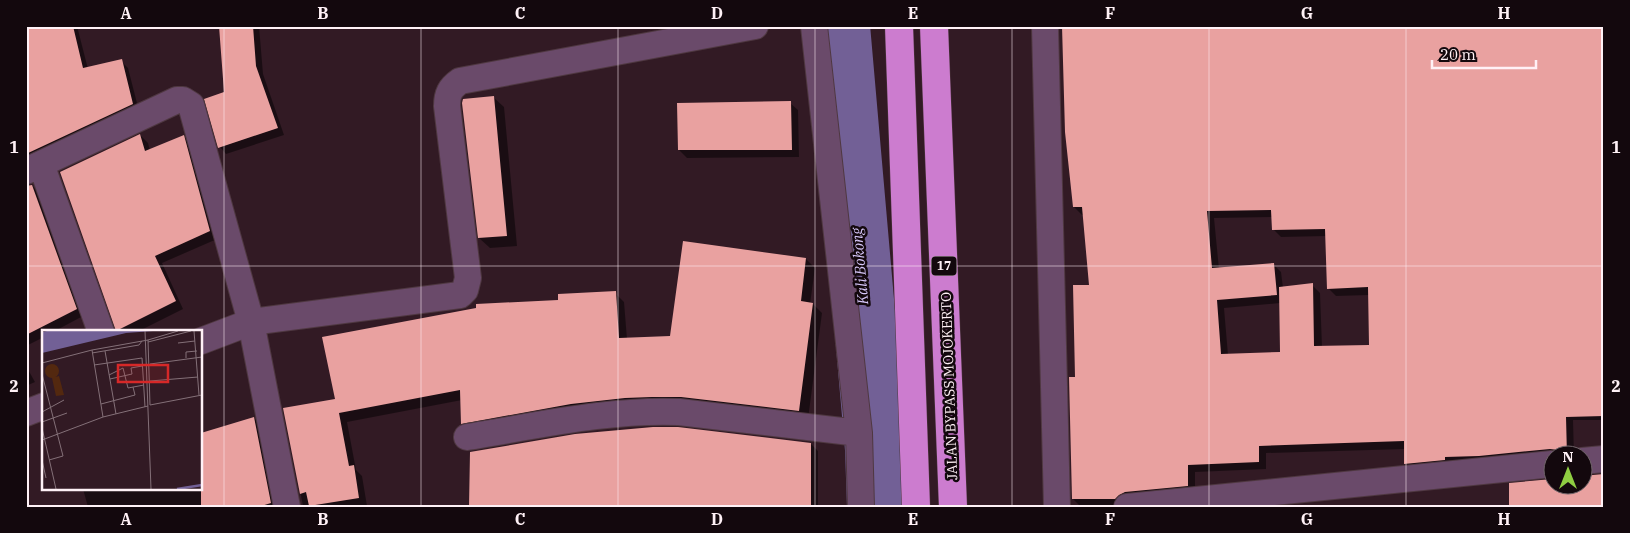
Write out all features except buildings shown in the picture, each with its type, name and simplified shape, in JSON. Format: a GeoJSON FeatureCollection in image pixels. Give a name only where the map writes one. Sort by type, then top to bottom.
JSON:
{"type":"FeatureCollection","features":[{"type":"Feature","properties":{"kind":"highway"},"geometry":{"type":"LineString","coordinates":[[899,26],[916,507]]}},
{"type":"Feature","properties":{"kind":"highway","name":"JALAN BYPASS MOJOKERTO"},"geometry":{"type":"LineString","coordinates":[[934,26],[954,507]]}},
{"type":"Feature","properties":{"kind":"street"},"geometry":{"type":"LineString","coordinates":[[202,341],[251,322],[460,295],[465,290],[468,278],[447,106],[447,95],[452,86],[460,81],[755,26]]}},
{"type":"Feature","properties":{"kind":"street"},"geometry":{"type":"LineString","coordinates":[[814,26],[859,433],[861,507]]}},
{"type":"Feature","properties":{"kind":"street"},"geometry":{"type":"LineString","coordinates":[[1045,26],[1057,507]]}},
{"type":"Feature","properties":{"kind":"street"},"geometry":{"type":"LineString","coordinates":[[100,330],[34,167],[177,100],[189,102],[192,105],[251,322],[288,507]]}},
{"type":"Feature","properties":{"kind":"street"},"geometry":{"type":"LineString","coordinates":[[26,413],[42,407]]}},
{"type":"Feature","properties":{"kind":"street"},"geometry":{"type":"LineString","coordinates":[[467,437],[619,413],[652,411],[688,413],[859,433]]}},
{"type":"Feature","properties":{"kind":"street"},"geometry":{"type":"LineString","coordinates":[[1127,507],[1542,465]]}},
{"type":"Feature","properties":{"kind":"waterway","name":"Kali Bokong"},"geometry":{"type":"LineString","coordinates":[[839,26],[876,449],[878,507]]}}]}
